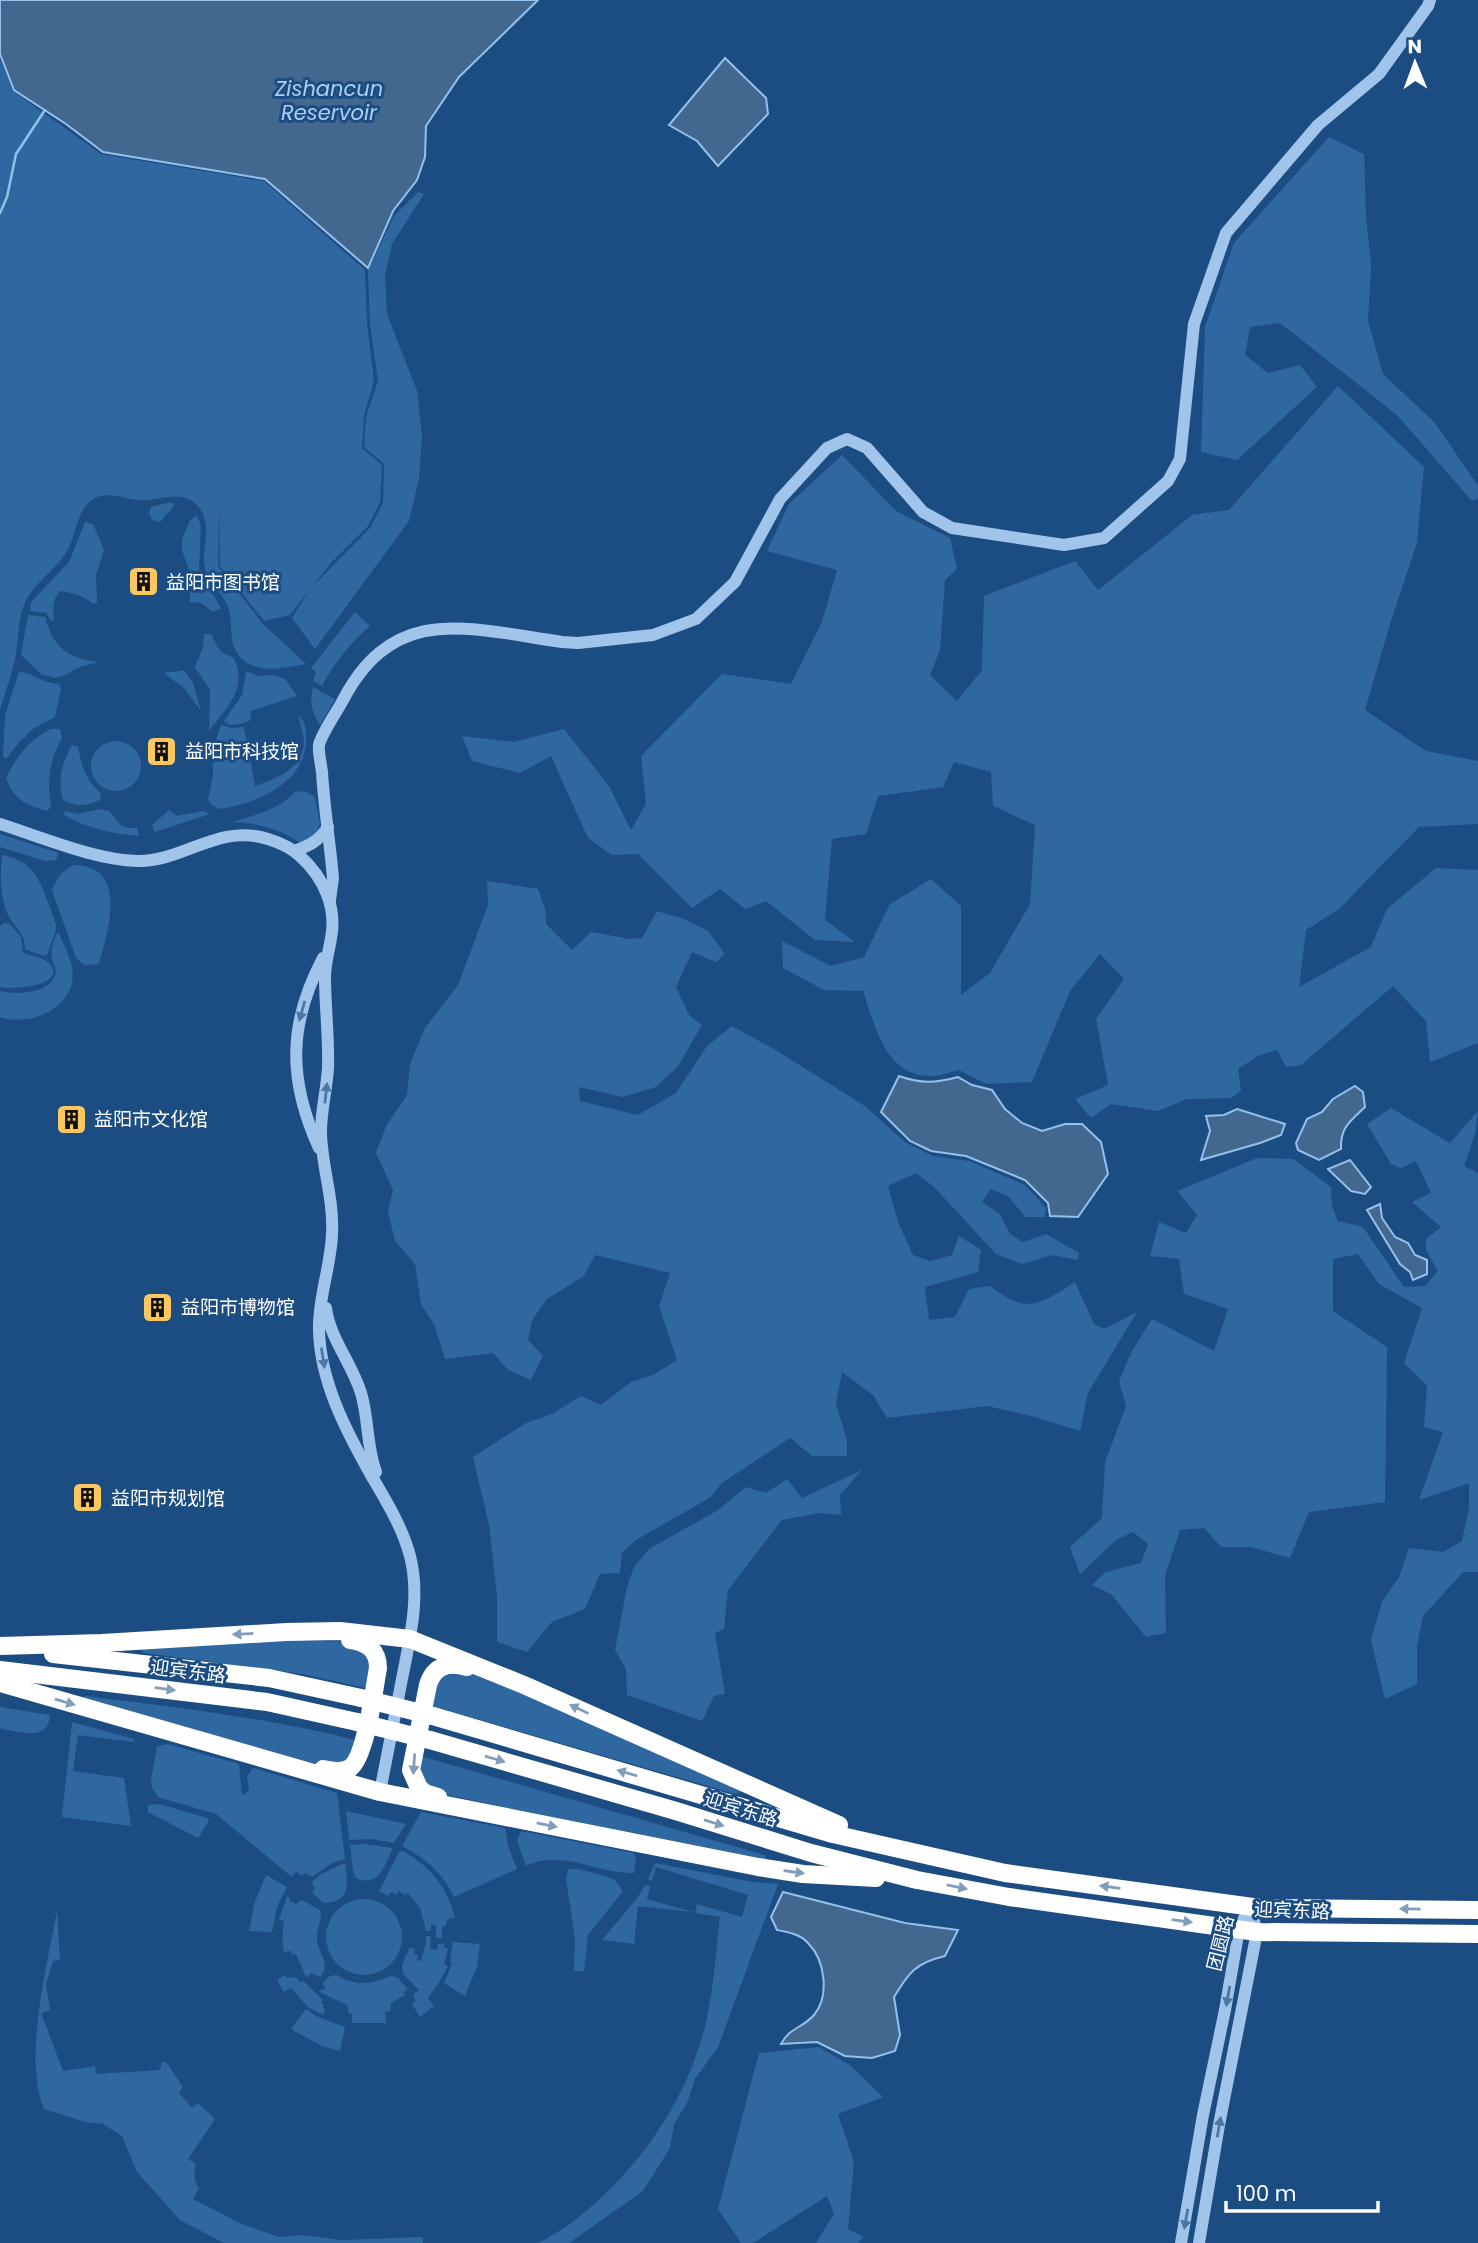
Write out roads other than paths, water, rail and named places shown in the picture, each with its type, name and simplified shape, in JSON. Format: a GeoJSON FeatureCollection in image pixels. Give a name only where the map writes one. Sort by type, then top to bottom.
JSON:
{"type":"FeatureCollection","features":[{"type":"Feature","properties":{"kind":"highway"},"geometry":{"type":"LineString","coordinates":[[258,1757],[342,1772],[352,1767],[361,1752],[378,1668],[378,1658],[374,1651],[367,1644],[358,1641],[286,1632]]}},
{"type":"Feature","properties":{"kind":"highway"},"geometry":{"type":"LineString","coordinates":[[0,1647],[286,1632],[340,1632],[410,1639],[524,1685],[887,1846]]}},
{"type":"Feature","properties":{"kind":"highway","name":"迎宾东路"},"geometry":{"type":"LineString","coordinates":[[0,1647],[269,1678],[361,1698],[433,1716],[833,1833],[1005,1873],[1250,1906],[1478,1910]]}},
{"type":"Feature","properties":{"kind":"highway"},"geometry":{"type":"LineString","coordinates":[[484,1812],[425,1793],[414,1779],[411,1770],[431,1676],[437,1670],[453,1663],[524,1685]]}},
{"type":"Feature","properties":{"kind":"highway","name":"迎宾东路"},"geometry":{"type":"LineString","coordinates":[[0,1670],[267,1702],[357,1722],[430,1740],[811,1853],[917,1880],[1009,1897],[1248,1930],[1478,1934]]}},
{"type":"Feature","properties":{"kind":"highway"},"geometry":{"type":"LineString","coordinates":[[0,1683],[380,1791],[770,1869],[803,1874],[917,1880]]}},
{"type":"Feature","properties":{"kind":"street"},"geometry":{"type":"LineString","coordinates":[[380,1791],[410,1639],[414,1606],[411,1559],[401,1527],[365,1466],[330,1390],[319,1329],[332,1236],[332,1201],[321,1135],[329,1041],[325,973],[333,922],[330,900],[333,878],[320,745],[352,681],[381,650],[402,637],[424,630],[452,627],[578,643],[653,635],[696,619],[735,582],[780,499],[827,447],[847,439],[867,448],[923,512],[952,528],[1064,545],[1104,538],[1168,481],[1180,459],[1194,324],[1226,233],[1318,125],[1379,74],[1429,6],[1430,0]]}},
{"type":"Feature","properties":{"kind":"street"},"geometry":{"type":"LineString","coordinates":[[0,824],[117,860],[140,862],[159,859],[223,836],[242,834],[264,837],[283,844],[310,866],[330,900]]}},
{"type":"Feature","properties":{"kind":"street"},"geometry":{"type":"LineString","coordinates":[[294,851],[313,844],[322,837],[328,827]]}},
{"type":"Feature","properties":{"kind":"street"},"geometry":{"type":"LineString","coordinates":[[325,1161],[311,1130],[298,1085],[296,1039],[305,999],[329,949]]}},
{"type":"Feature","properties":{"kind":"street"},"geometry":{"type":"LineString","coordinates":[[323,1290],[330,1331],[353,1371],[362,1396],[368,1444],[388,1504]]}},
{"type":"Feature","properties":{"kind":"street","name":"团圆路"},"geometry":{"type":"LineString","coordinates":[[1199,2243],[1219,2125],[1250,1906]]}},
{"type":"Feature","properties":{"kind":"street","name":"团圆路"},"geometry":{"type":"LineString","coordinates":[[1181,2243],[1203,2115],[1223,2021],[1248,1930]]}},
{"type":"Feature","properties":{"kind":"water","name":"Zishancun Reservoir"},"geometry":{"type":"Polygon","coordinates":[[[0,0],[538,0],[459,77],[426,126],[425,157],[417,180],[393,211],[368,268],[265,179],[103,152],[14,90],[0,54],[0,0]]]}},
{"type":"Feature","properties":{"kind":"water"},"geometry":{"type":"Polygon","coordinates":[[[725,58],[766,98],[768,114],[718,166],[697,141],[669,125],[725,58]]]}},
{"type":"Feature","properties":{"kind":"water"},"geometry":{"type":"Polygon","coordinates":[[[899,1076],[929,1082],[958,1077],[972,1085],[992,1090],[1005,1109],[1022,1123],[1042,1131],[1065,1124],[1082,1124],[1101,1142],[1108,1174],[1078,1217],[1050,1216],[1048,1203],[1025,1180],[966,1156],[931,1151],[910,1141],[881,1112],[899,1076]]]}},
{"type":"Feature","properties":{"kind":"water"},"geometry":{"type":"Polygon","coordinates":[[[1355,1086],[1363,1092],[1365,1107],[1344,1130],[1341,1149],[1319,1160],[1298,1150],[1296,1143],[1307,1119],[1322,1112],[1333,1099],[1355,1086]]]}},
{"type":"Feature","properties":{"kind":"water"},"geometry":{"type":"Polygon","coordinates":[[[1237,1109],[1285,1124],[1281,1135],[1201,1160],[1210,1131],[1206,1116],[1224,1115],[1237,1109]]]}},
{"type":"Feature","properties":{"kind":"water"},"geometry":{"type":"Polygon","coordinates":[[[1350,1160],[1371,1187],[1365,1194],[1351,1191],[1328,1169],[1350,1160]]]}},
{"type":"Feature","properties":{"kind":"water"},"geometry":{"type":"Polygon","coordinates":[[[1380,1204],[1382,1218],[1395,1237],[1408,1243],[1415,1255],[1427,1260],[1427,1274],[1413,1280],[1410,1272],[1400,1264],[1367,1210],[1380,1204]]]}},
{"type":"Feature","properties":{"kind":"water"},"geometry":{"type":"Polygon","coordinates":[[[783,1892],[905,1923],[958,1930],[945,1956],[920,1965],[904,1981],[894,1997],[900,2035],[895,2051],[872,2058],[845,2056],[817,2042],[781,2044],[788,2034],[814,2015],[824,1988],[822,1968],[814,1950],[801,1937],[777,1930],[771,1917],[783,1892]]]}},
{"type":"Feature","properties":{"kind":"waterway"},"geometry":{"type":"LineString","coordinates":[[0,213],[7,197],[16,154],[45,110]]}},
{"type":"Feature","properties":{"kind":"place","name":"益阳市图书馆"},"geometry":{"type":"Point","coordinates":[143,582]}},
{"type":"Feature","properties":{"kind":"place","name":"益阳市科技馆"},"geometry":{"type":"Point","coordinates":[162,751]}},
{"type":"Feature","properties":{"kind":"place","name":"益阳市文化馆"},"geometry":{"type":"Point","coordinates":[71,1119]}},
{"type":"Feature","properties":{"kind":"place","name":"益阳市博物馆"},"geometry":{"type":"Point","coordinates":[158,1307]}},
{"type":"Feature","properties":{"kind":"place","name":"益阳市规划馆"},"geometry":{"type":"Point","coordinates":[88,1498]}}]}
